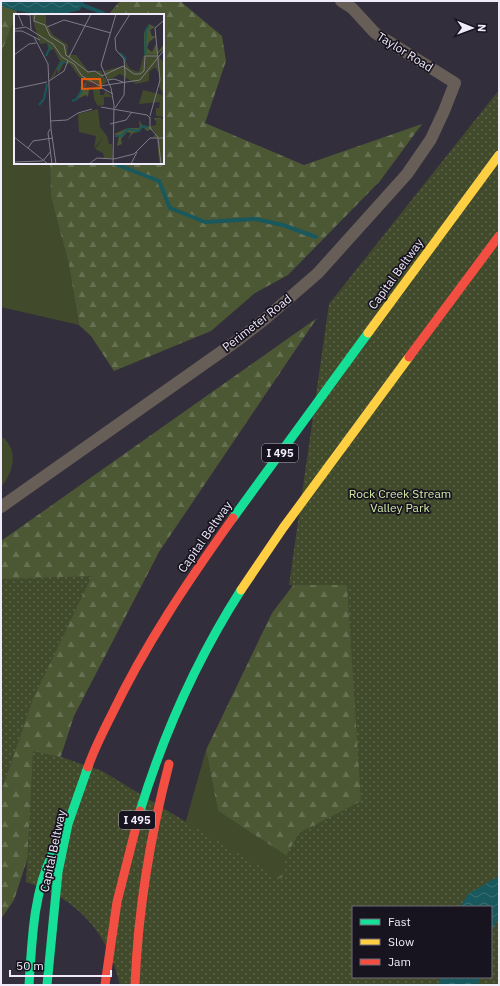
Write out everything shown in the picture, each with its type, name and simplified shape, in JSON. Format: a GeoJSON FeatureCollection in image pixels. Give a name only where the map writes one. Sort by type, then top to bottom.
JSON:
{"type":"FeatureCollection","features":[{"type":"Feature","properties":{"kind":"highway","name":"Capital Beltway"},"geometry":{"type":"LineString","coordinates":[[47,985],[50,940],[57,880],[68,824],[92,755],[122,693],[152,640],[192,576],[250,494],[499,155]]}},
{"type":"Feature","properties":{"kind":"highway","name":"I 495"},"geometry":{"type":"LineString","coordinates":[[105,985],[109,946],[134,829],[175,715],[199,663],[236,598],[276,537],[499,236]]}},
{"type":"Feature","properties":{"kind":"highway"},"geometry":{"type":"LineString","coordinates":[[176,739],[199,663]]}},
{"type":"Feature","properties":{"kind":"highway"},"geometry":{"type":"LineString","coordinates":[[134,985],[142,883],[172,753]]}},
{"type":"Feature","properties":{"kind":"highway"},"geometry":{"type":"LineString","coordinates":[[29,985],[32,938],[43,873],[68,824]]}},
{"type":"Feature","properties":{"kind":"street","name":"Taylor Road"},"geometry":{"type":"LineString","coordinates":[[341,1],[352,8],[375,33],[455,83]]}},
{"type":"Feature","properties":{"kind":"street","name":"Perimeter Road"},"geometry":{"type":"LineString","coordinates":[[1,507],[238,340],[265,319],[318,273],[408,174],[431,139],[455,83]]}},
{"type":"Feature","properties":{"kind":"green space"},"geometry":{"type":"Polygon","coordinates":[[[120,1],[180,1],[222,36],[226,61],[205,123],[304,165],[422,124],[380,181],[288,275],[255,293],[211,331],[114,371],[91,336],[79,325],[69,265],[51,197],[50,164],[164,164],[164,14],[109,14],[120,1]]]}},
{"type":"Feature","properties":{"kind":"green space"},"geometry":{"type":"Polygon","coordinates":[[[1,5],[17,11],[16,14],[14,14],[14,19],[1,54],[1,5]]]}},
{"type":"Feature","properties":{"kind":"green space"},"geometry":{"type":"Polygon","coordinates":[[[14,19],[14,164],[50,164],[51,197],[69,265],[79,325],[1,307],[1,54],[14,19]]]}},
{"type":"Feature","properties":{"kind":"green space","name":"Rock Creek Stream Valley Park"},"geometry":{"type":"Polygon","coordinates":[[[499,90],[499,985],[120,985],[115,966],[107,949],[98,933],[88,920],[61,897],[26,882],[33,751],[61,757],[102,771],[282,880],[283,861],[299,833],[361,801],[347,585],[289,585],[329,304],[499,90]]]}},
{"type":"Feature","properties":{"kind":"green space"},"geometry":{"type":"Polygon","coordinates":[[[317,318],[159,552],[74,716],[14,900],[1,919],[1,541],[317,318]]]}},
{"type":"Feature","properties":{"kind":"green space"},"geometry":{"type":"Polygon","coordinates":[[[476,344],[352,906],[352,977],[225,985],[267,882],[302,866],[218,811],[206,750],[272,613],[476,344]]]}},
{"type":"Feature","properties":{"kind":"green space"},"geometry":{"type":"Polygon","coordinates":[[[1,436],[7,441],[10,447],[13,461],[9,475],[1,487],[1,436]]]}},
{"type":"Feature","properties":{"kind":"green space"},"geometry":{"type":"Polygon","coordinates":[[[92,576],[33,699],[1,793],[1,579],[92,576]]]}},
{"type":"Feature","properties":{"kind":"green space"},"geometry":{"type":"Polygon","coordinates":[[[206,750],[218,811],[302,866],[164,985],[167,888],[206,750]]]}},
{"type":"Feature","properties":{"kind":"water"},"geometry":{"type":"Polygon","coordinates":[[[1,1],[84,1],[80,10],[60,14],[33,14],[1,5],[1,1]]]}},
{"type":"Feature","properties":{"kind":"water"},"geometry":{"type":"Polygon","coordinates":[[[499,876],[499,918],[492,930],[492,906],[461,906],[468,894],[499,876]]]}},
{"type":"Feature","properties":{"kind":"water"},"geometry":{"type":"Polygon","coordinates":[[[441,978],[480,978],[478,985],[438,985],[441,978]]]}},
{"type":"Feature","properties":{"kind":"waterway"},"geometry":{"type":"LineString","coordinates":[[72,1],[104,14]]}},
{"type":"Feature","properties":{"kind":"waterway"},"geometry":{"type":"LineString","coordinates":[[116,164],[159,181],[170,208],[205,222],[255,219],[283,225],[316,237]]}},
{"type":"Feature","properties":{"kind":"traffic: fast"},"geometry":{"type":"LineString","coordinates":[[233,518],[368,333]]}},
{"type":"Feature","properties":{"kind":"traffic: fast"},"geometry":{"type":"LineString","coordinates":[[140,811],[149,782],[183,697],[210,643],[241,590]]}},
{"type":"Feature","properties":{"kind":"traffic: fast"},"geometry":{"type":"LineString","coordinates":[[47,985],[58,872],[68,824],[88,767]]}},
{"type":"Feature","properties":{"kind":"traffic: fast"},"geometry":{"type":"LineString","coordinates":[[29,985],[34,918],[41,886],[52,855]]}},
{"type":"Feature","properties":{"kind":"traffic: slow"},"geometry":{"type":"LineString","coordinates":[[368,333],[499,155]]}},
{"type":"Feature","properties":{"kind":"traffic: slow"},"geometry":{"type":"LineString","coordinates":[[241,590],[283,528],[409,357]]}},
{"type":"Feature","properties":{"kind":"traffic: jam"},"geometry":{"type":"LineString","coordinates":[[409,357],[499,236]]}},
{"type":"Feature","properties":{"kind":"traffic: jam"},"geometry":{"type":"LineString","coordinates":[[88,767],[99,740],[138,663],[168,614],[233,518]]}},
{"type":"Feature","properties":{"kind":"traffic: jam"},"geometry":{"type":"LineString","coordinates":[[135,985],[139,929],[146,874],[156,819],[169,764]]}},
{"type":"Feature","properties":{"kind":"traffic: jam"},"geometry":{"type":"LineString","coordinates":[[105,985],[117,902],[140,811]]}}]}
